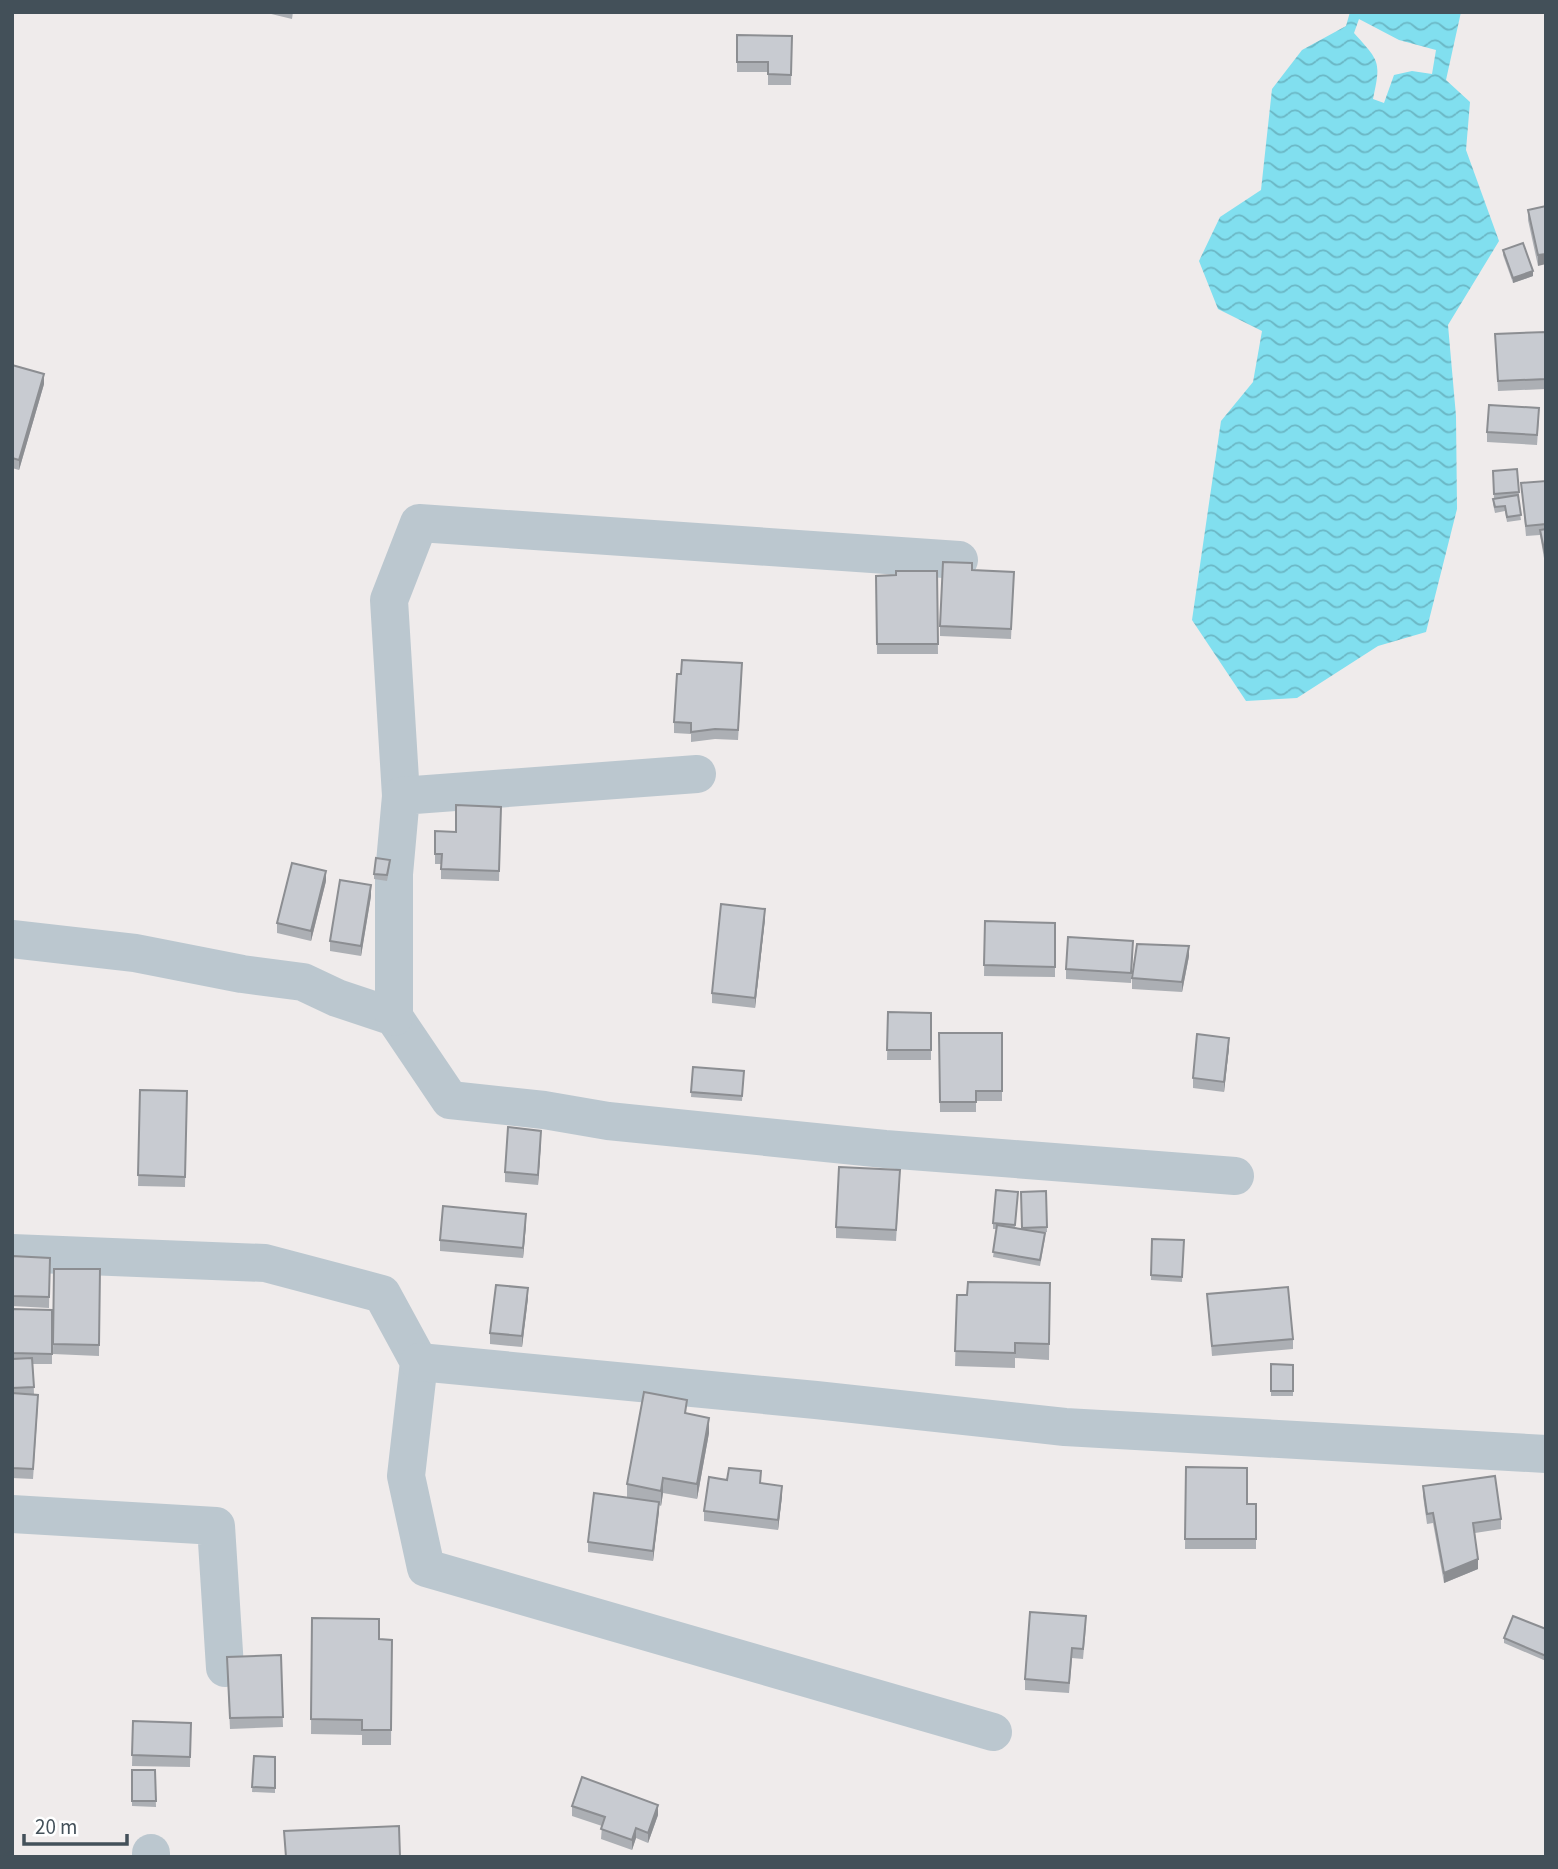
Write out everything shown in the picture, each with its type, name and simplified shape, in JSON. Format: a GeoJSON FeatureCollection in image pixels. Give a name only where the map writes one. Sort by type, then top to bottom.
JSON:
{"type":"FeatureCollection","features":[{"type":"Feature","properties":{"kind":"street"},"geometry":{"type":"LineString","coordinates":[[959,560],[419,523],[389,600],[401,796],[394,874],[394,1017],[450,1100],[544,1110],[608,1121],[885,1149],[1235,1176]]}},
{"type":"Feature","properties":{"kind":"street"},"geometry":{"type":"LineString","coordinates":[[401,796],[697,774]]}},
{"type":"Feature","properties":{"kind":"street"},"geometry":{"type":"LineString","coordinates":[[12,939],[135,954],[242,974],[303,982],[337,998],[394,1017]]}},
{"type":"Feature","properties":{"kind":"street"},"geometry":{"type":"LineString","coordinates":[[12,1253],[265,1264],[382,1294],[419,1362],[406,1476],[426,1568],[993,1732]]}},
{"type":"Feature","properties":{"kind":"street"},"geometry":{"type":"LineString","coordinates":[[419,1362],[1065,1427],[1546,1454]]}},
{"type":"Feature","properties":{"kind":"street"},"geometry":{"type":"LineString","coordinates":[[12,1514],[216,1526],[225,1668]]}},
{"type":"Feature","properties":{"kind":"water"},"geometry":{"type":"Polygon","coordinates":[[[1350,12],[1461,12],[1446,80],[1470,102],[1466,150],[1499,241],[1448,325],[1456,416],[1457,509],[1426,632],[1378,646],[1297,698],[1246,701],[1192,620],[1221,421],[1253,382],[1262,331],[1218,309],[1199,261],[1220,217],[1261,190],[1272,89],[1302,50],[1346,26],[1350,12]],[[1359,19],[1354,33],[1374,57],[1377,77],[1373,99],[1384,103],[1394,75],[1412,71],[1432,74],[1436,50],[1399,40],[1359,19]]]}},
{"type":"Feature","properties":{"kind":"building"},"geometry":{"type":"Polygon","coordinates":[[[737,35],[792,36],[791,75],[768,74],[768,62],[737,62],[737,35]]]}},
{"type":"Feature","properties":{"kind":"building"},"geometry":{"type":"Polygon","coordinates":[[[1546,206],[1546,254],[1538,255],[1528,210],[1546,206]]]}},
{"type":"Feature","properties":{"kind":"building"},"geometry":{"type":"Polygon","coordinates":[[[1523,243],[1533,271],[1513,278],[1503,250],[1523,243]]]}},
{"type":"Feature","properties":{"kind":"building"},"geometry":{"type":"Polygon","coordinates":[[[1546,332],[1546,379],[1498,381],[1495,334],[1546,332]]]}},
{"type":"Feature","properties":{"kind":"building"},"geometry":{"type":"Polygon","coordinates":[[[12,365],[44,374],[19,460],[12,458],[12,365]]]}},
{"type":"Feature","properties":{"kind":"building"},"geometry":{"type":"Polygon","coordinates":[[[1489,405],[1539,408],[1537,435],[1487,432],[1489,405]]]}},
{"type":"Feature","properties":{"kind":"building"},"geometry":{"type":"Polygon","coordinates":[[[1517,469],[1519,492],[1494,494],[1493,471],[1517,469]]]}},
{"type":"Feature","properties":{"kind":"building"},"geometry":{"type":"Polygon","coordinates":[[[1546,481],[1546,524],[1526,526],[1521,483],[1546,481]]]}},
{"type":"Feature","properties":{"kind":"building"},"geometry":{"type":"Polygon","coordinates":[[[1518,495],[1521,515],[1507,517],[1505,506],[1495,507],[1493,499],[1518,495]]]}},
{"type":"Feature","properties":{"kind":"building"},"geometry":{"type":"Polygon","coordinates":[[[1546,529],[1546,553],[1545,554],[1540,530],[1546,529]]]}},
{"type":"Feature","properties":{"kind":"building"},"geometry":{"type":"Polygon","coordinates":[[[943,562],[972,563],[972,570],[1014,572],[1011,629],[940,626],[943,562]]]}},
{"type":"Feature","properties":{"kind":"building"},"geometry":{"type":"Polygon","coordinates":[[[896,571],[937,571],[938,644],[877,644],[876,576],[896,575],[896,571]]]}},
{"type":"Feature","properties":{"kind":"building"},"geometry":{"type":"Polygon","coordinates":[[[682,660],[742,663],[738,730],[691,732],[691,723],[674,722],[677,674],[681,674],[682,660]]]}},
{"type":"Feature","properties":{"kind":"building"},"geometry":{"type":"Polygon","coordinates":[[[456,805],[501,807],[499,871],[441,869],[442,854],[435,854],[435,831],[456,832],[456,805]]]}},
{"type":"Feature","properties":{"kind":"building"},"geometry":{"type":"Polygon","coordinates":[[[376,858],[390,860],[387,875],[374,874],[376,858]]]}},
{"type":"Feature","properties":{"kind":"building"},"geometry":{"type":"Polygon","coordinates":[[[292,863],[326,871],[311,931],[277,923],[292,863]]]}},
{"type":"Feature","properties":{"kind":"building"},"geometry":{"type":"Polygon","coordinates":[[[340,880],[371,885],[361,946],[330,941],[340,880]]]}},
{"type":"Feature","properties":{"kind":"building"},"geometry":{"type":"Polygon","coordinates":[[[721,904],[765,909],[755,998],[712,993],[721,904]]]}},
{"type":"Feature","properties":{"kind":"building"},"geometry":{"type":"Polygon","coordinates":[[[985,921],[1055,923],[1055,967],[984,965],[985,921]]]}},
{"type":"Feature","properties":{"kind":"building"},"geometry":{"type":"Polygon","coordinates":[[[1068,937],[1133,941],[1131,973],[1066,969],[1068,937]]]}},
{"type":"Feature","properties":{"kind":"building"},"geometry":{"type":"Polygon","coordinates":[[[1137,944],[1189,946],[1182,982],[1132,978],[1137,944]]]}},
{"type":"Feature","properties":{"kind":"building"},"geometry":{"type":"Polygon","coordinates":[[[888,1012],[931,1013],[931,1050],[887,1050],[888,1012]]]}},
{"type":"Feature","properties":{"kind":"building"},"geometry":{"type":"Polygon","coordinates":[[[939,1033],[1002,1033],[1002,1091],[976,1091],[976,1102],[940,1102],[939,1033]]]}},
{"type":"Feature","properties":{"kind":"building"},"geometry":{"type":"Polygon","coordinates":[[[1197,1034],[1229,1038],[1224,1082],[1193,1078],[1197,1034]]]}},
{"type":"Feature","properties":{"kind":"building"},"geometry":{"type":"Polygon","coordinates":[[[693,1067],[744,1071],[742,1096],[691,1092],[693,1067]]]}},
{"type":"Feature","properties":{"kind":"building"},"geometry":{"type":"Polygon","coordinates":[[[140,1090],[187,1091],[185,1177],[138,1175],[140,1090]]]}},
{"type":"Feature","properties":{"kind":"building"},"geometry":{"type":"Polygon","coordinates":[[[508,1127],[541,1131],[538,1175],[505,1172],[508,1127]]]}},
{"type":"Feature","properties":{"kind":"building"},"geometry":{"type":"Polygon","coordinates":[[[839,1167],[900,1170],[896,1230],[836,1227],[839,1167]]]}},
{"type":"Feature","properties":{"kind":"building"},"geometry":{"type":"Polygon","coordinates":[[[996,1190],[1018,1192],[1015,1225],[993,1223],[996,1190]]]}},
{"type":"Feature","properties":{"kind":"building"},"geometry":{"type":"Polygon","coordinates":[[[1046,1191],[1047,1227],[1022,1228],[1021,1192],[1046,1191]]]}},
{"type":"Feature","properties":{"kind":"building"},"geometry":{"type":"Polygon","coordinates":[[[443,1206],[526,1214],[523,1248],[440,1240],[443,1206]]]}},
{"type":"Feature","properties":{"kind":"building"},"geometry":{"type":"Polygon","coordinates":[[[997,1225],[1045,1233],[1040,1260],[993,1252],[997,1225]]]}},
{"type":"Feature","properties":{"kind":"building"},"geometry":{"type":"Polygon","coordinates":[[[1152,1239],[1184,1240],[1182,1277],[1151,1275],[1152,1239]]]}},
{"type":"Feature","properties":{"kind":"building"},"geometry":{"type":"Polygon","coordinates":[[[12,1256],[50,1258],[49,1297],[12,1296],[12,1256]]]}},
{"type":"Feature","properties":{"kind":"building"},"geometry":{"type":"Polygon","coordinates":[[[54,1269],[100,1269],[99,1345],[53,1344],[54,1269]]]}},
{"type":"Feature","properties":{"kind":"building"},"geometry":{"type":"Polygon","coordinates":[[[968,1282],[1050,1283],[1049,1344],[1015,1343],[1015,1353],[955,1351],[957,1295],[967,1295],[968,1282]]]}},
{"type":"Feature","properties":{"kind":"building"},"geometry":{"type":"Polygon","coordinates":[[[496,1285],[528,1288],[522,1336],[490,1333],[496,1285]]]}},
{"type":"Feature","properties":{"kind":"building"},"geometry":{"type":"Polygon","coordinates":[[[1288,1287],[1293,1339],[1212,1346],[1207,1294],[1288,1287]]]}},
{"type":"Feature","properties":{"kind":"building"},"geometry":{"type":"Polygon","coordinates":[[[12,1309],[52,1310],[52,1354],[12,1353],[12,1309]]]}},
{"type":"Feature","properties":{"kind":"building"},"geometry":{"type":"Polygon","coordinates":[[[32,1358],[34,1387],[12,1388],[12,1359],[32,1358]]]}},
{"type":"Feature","properties":{"kind":"building"},"geometry":{"type":"Polygon","coordinates":[[[1271,1364],[1293,1365],[1293,1391],[1271,1391],[1271,1364]]]}},
{"type":"Feature","properties":{"kind":"building"},"geometry":{"type":"Polygon","coordinates":[[[644,1392],[687,1400],[685,1413],[709,1418],[697,1484],[663,1478],[661,1491],[627,1484],[644,1392]]]}},
{"type":"Feature","properties":{"kind":"building"},"geometry":{"type":"Polygon","coordinates":[[[12,1393],[38,1395],[33,1469],[12,1468],[12,1393]]]}},
{"type":"Feature","properties":{"kind":"building"},"geometry":{"type":"Polygon","coordinates":[[[1186,1467],[1247,1468],[1247,1504],[1256,1504],[1256,1539],[1185,1539],[1186,1467]]]}},
{"type":"Feature","properties":{"kind":"building"},"geometry":{"type":"Polygon","coordinates":[[[729,1468],[761,1471],[760,1483],[782,1486],[778,1520],[704,1511],[709,1477],[727,1480],[729,1468]]]}},
{"type":"Feature","properties":{"kind":"building"},"geometry":{"type":"Polygon","coordinates":[[[1495,1476],[1501,1519],[1473,1523],[1478,1559],[1444,1573],[1433,1513],[1427,1514],[1423,1486],[1495,1476]]]}},
{"type":"Feature","properties":{"kind":"building"},"geometry":{"type":"Polygon","coordinates":[[[594,1493],[659,1502],[653,1551],[588,1542],[594,1493]]]}},
{"type":"Feature","properties":{"kind":"building"},"geometry":{"type":"Polygon","coordinates":[[[1030,1612],[1086,1616],[1083,1649],[1072,1648],[1069,1683],[1025,1679],[1030,1612]]]}},
{"type":"Feature","properties":{"kind":"building"},"geometry":{"type":"Polygon","coordinates":[[[1513,1616],[1546,1629],[1546,1656],[1504,1638],[1513,1616]]]}},
{"type":"Feature","properties":{"kind":"building"},"geometry":{"type":"Polygon","coordinates":[[[312,1618],[379,1619],[379,1639],[392,1640],[391,1730],[362,1730],[362,1720],[311,1719],[312,1618]]]}},
{"type":"Feature","properties":{"kind":"building"},"geometry":{"type":"Polygon","coordinates":[[[281,1655],[283,1717],[230,1718],[227,1657],[281,1655]]]}},
{"type":"Feature","properties":{"kind":"building"},"geometry":{"type":"Polygon","coordinates":[[[133,1721],[191,1723],[190,1757],[132,1755],[133,1721]]]}},
{"type":"Feature","properties":{"kind":"building"},"geometry":{"type":"Polygon","coordinates":[[[254,1756],[275,1757],[275,1788],[252,1787],[254,1756]]]}},
{"type":"Feature","properties":{"kind":"building"},"geometry":{"type":"Polygon","coordinates":[[[132,1770],[155,1770],[156,1801],[132,1801],[132,1770]]]}},
{"type":"Feature","properties":{"kind":"building"},"geometry":{"type":"Polygon","coordinates":[[[582,1777],[658,1805],[648,1833],[636,1828],[632,1840],[601,1829],[605,1817],[572,1806],[582,1777]]]}},
{"type":"Feature","properties":{"kind":"building"},"geometry":{"type":"Polygon","coordinates":[[[399,1826],[400,1857],[286,1857],[284,1831],[399,1826]]]}}]}
